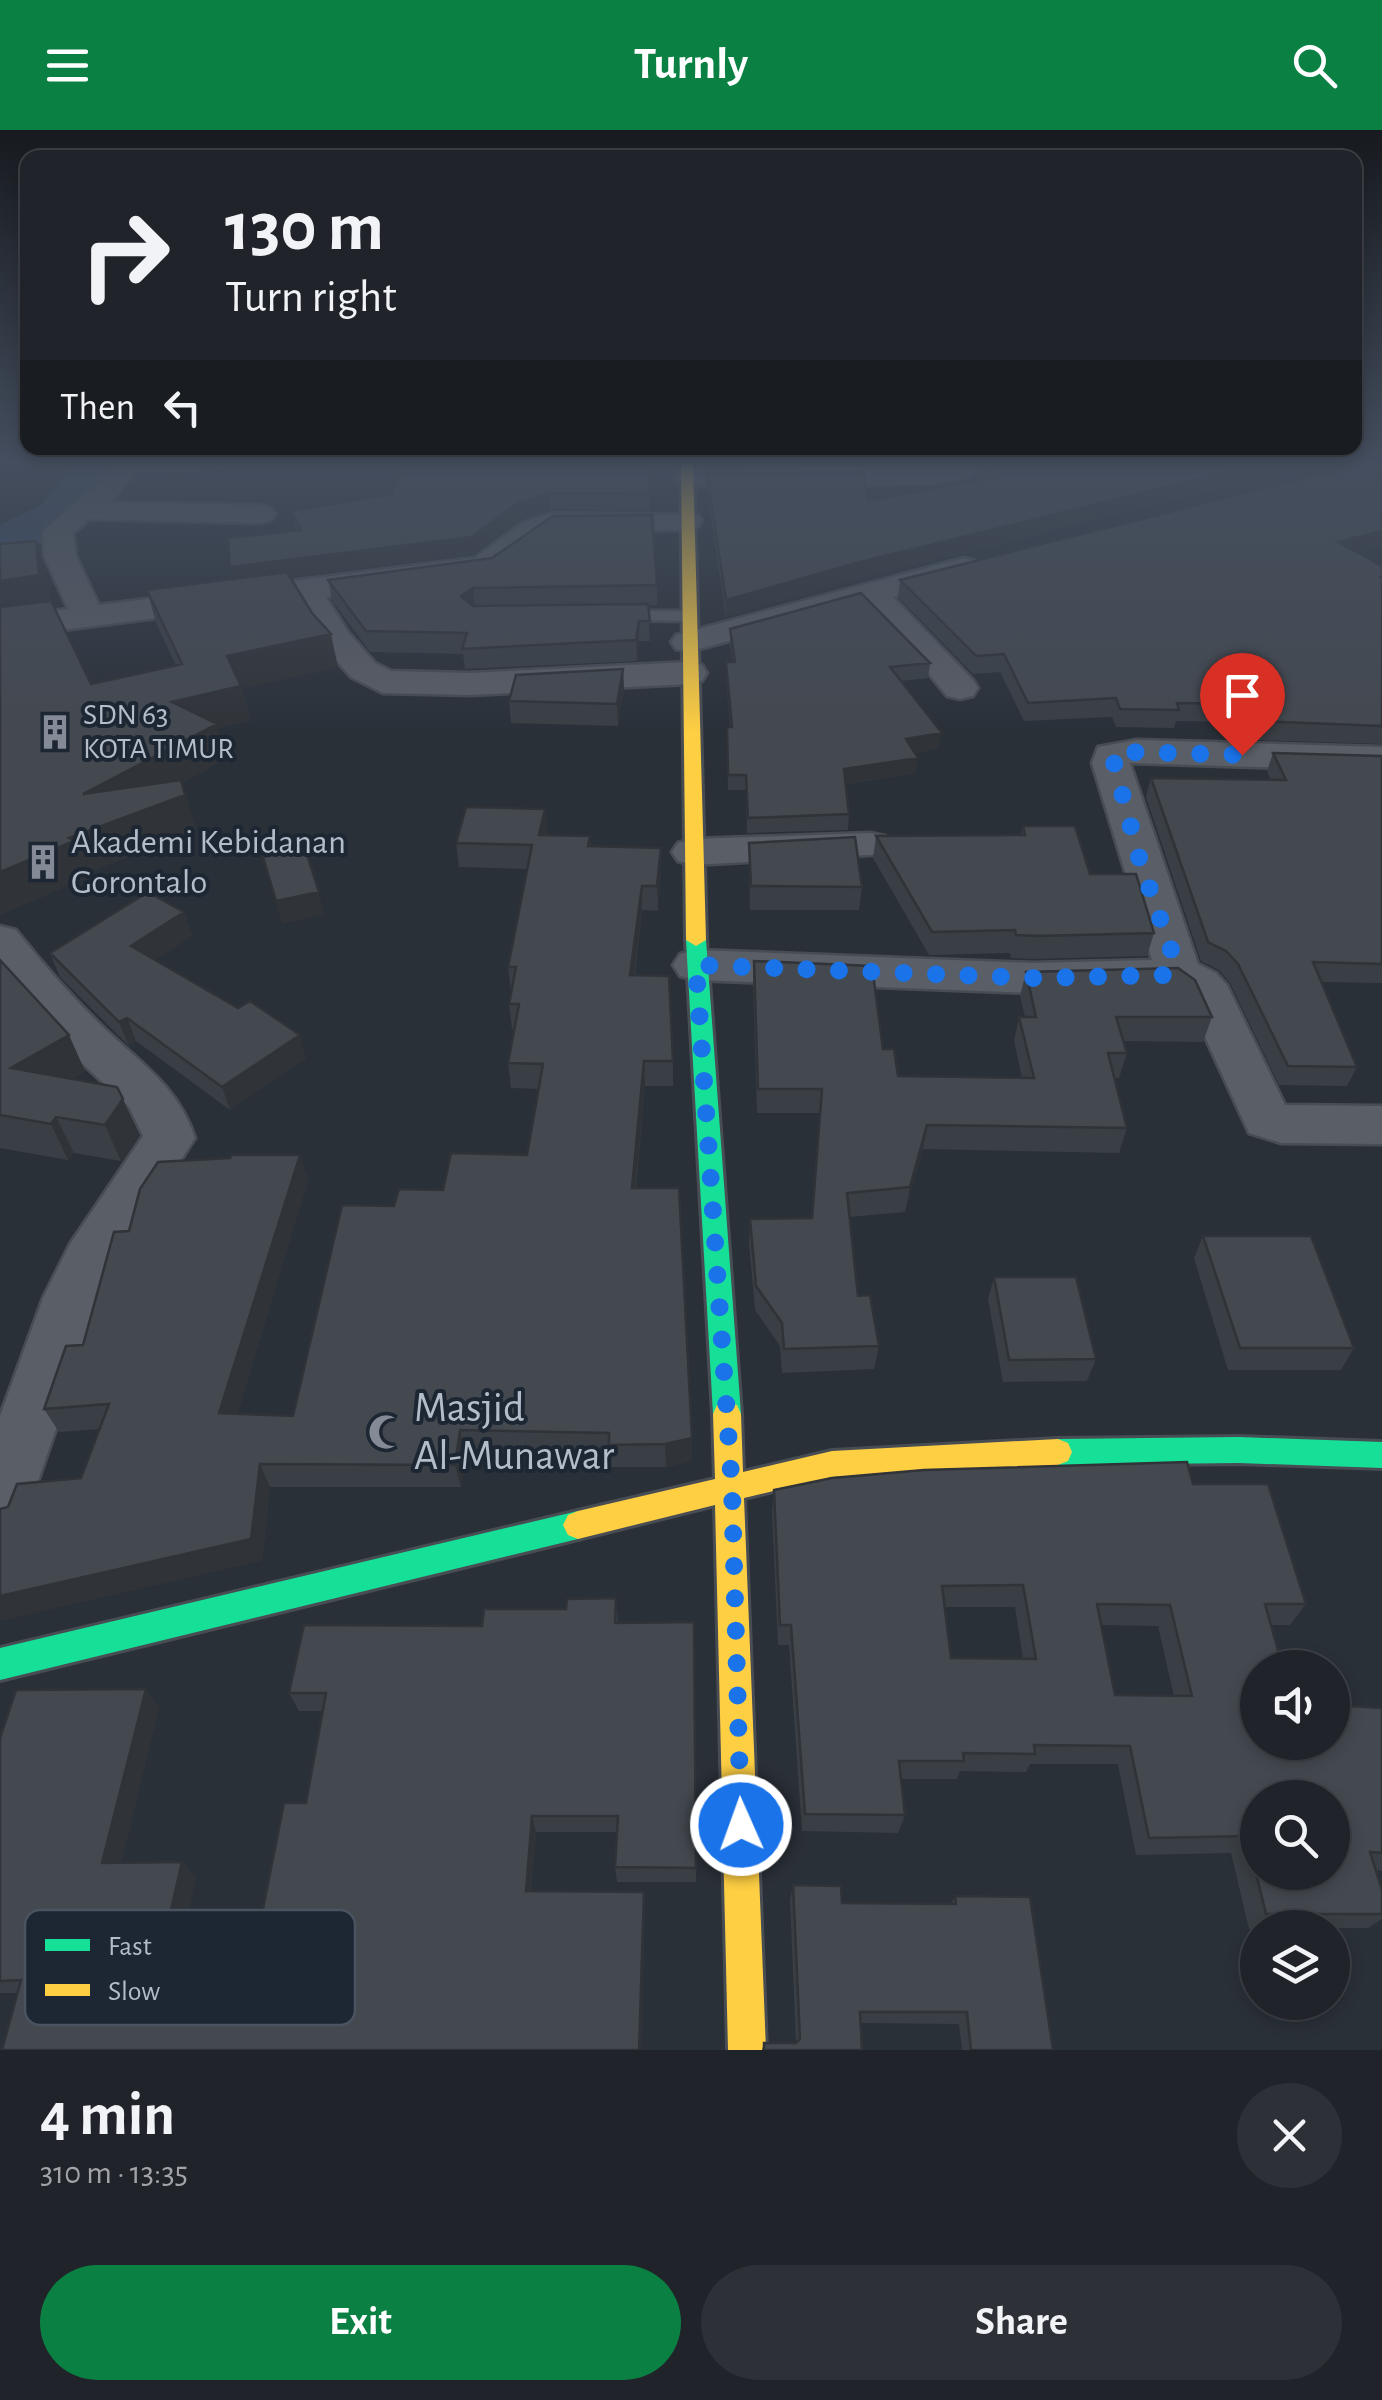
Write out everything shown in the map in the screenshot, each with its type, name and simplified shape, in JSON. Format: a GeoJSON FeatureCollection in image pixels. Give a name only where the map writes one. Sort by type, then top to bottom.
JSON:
{"type":"FeatureCollection","features":[{"type":"Feature","properties":{"kind":"street"},"geometry":{"type":"LineString","coordinates":[[60,554],[88,617]]}},
{"type":"Feature","properties":{"kind":"street"},"geometry":{"type":"LineString","coordinates":[[0,628],[484,567],[506,554]]}},
{"type":"Feature","properties":{"kind":"street"},"geometry":{"type":"LineString","coordinates":[[687,554],[696,965],[732,1488],[747,2050]]}},
{"type":"Feature","properties":{"kind":"street"},"geometry":{"type":"LineString","coordinates":[[306,590],[334,637],[362,670],[383,682],[470,684],[688,643],[867,591],[1000,559]]}},
{"type":"Feature","properties":{"kind":"street"},"geometry":{"type":"LineString","coordinates":[[867,591],[917,638],[960,688]]}},
{"type":"Feature","properties":{"kind":"street"},"geometry":{"type":"LineString","coordinates":[[1172,970],[1174,958],[1140,861],[1112,755],[1137,752],[1382,759]]}},
{"type":"Feature","properties":{"kind":"street"},"geometry":{"type":"LineString","coordinates":[[694,852],[870,845]]}},
{"type":"Feature","properties":{"kind":"street"},"geometry":{"type":"LineString","coordinates":[[0,940],[89,1042],[142,1087],[164,1115],[170,1138],[98,1244],[72,1298],[0,1504]]}},
{"type":"Feature","properties":{"kind":"street"},"geometry":{"type":"LineString","coordinates":[[696,965],[1034,978],[1154,978],[1172,970]]}},
{"type":"Feature","properties":{"kind":"street"},"geometry":{"type":"LineString","coordinates":[[1172,970],[1200,984],[1210,996],[1267,1120],[1281,1124],[1382,1125]]}},
{"type":"Feature","properties":{"kind":"street"},"geometry":{"type":"LineString","coordinates":[[0,1664],[732,1488],[786,1469],[849,1460],[1162,1448],[1382,1454]]}},
{"type":"Feature","properties":{"kind":"lane"},"geometry":{"type":"LineString","coordinates":[[591,617],[688,643]]}},
{"type":"Feature","properties":{"kind":"building"},"geometry":{"type":"Polygon","coordinates":[[[0,554],[37,554],[39,575],[0,581],[0,554]]]}},
{"type":"Feature","properties":{"kind":"building"},"geometry":{"type":"Polygon","coordinates":[[[229,554],[338,554],[230,567],[229,554]]]}},
{"type":"Feature","properties":{"kind":"building"},"geometry":{"type":"Polygon","coordinates":[[[498,554],[655,554],[657,585],[473,588],[461,596],[473,606],[648,604],[650,621],[639,621],[636,640],[462,649],[467,633],[366,631],[328,580],[492,558],[498,554]]]}},
{"type":"Feature","properties":{"kind":"building"},"geometry":{"type":"Polygon","coordinates":[[[719,554],[894,554],[856,563],[726,600],[719,554]]]}},
{"type":"Feature","properties":{"kind":"building"},"geometry":{"type":"Polygon","coordinates":[[[1005,554],[1359,554],[1382,566],[1382,726],[1258,721],[1250,704],[1177,703],[1179,710],[1120,709],[1116,698],[1028,703],[1004,654],[976,656],[900,580],[1005,554]]]}},
{"type":"Feature","properties":{"kind":"building"},"geometry":{"type":"Polygon","coordinates":[[[287,572],[312,613],[331,634],[227,656],[241,686],[172,702],[217,724],[83,794],[181,780],[185,795],[69,838],[74,841],[0,872],[0,607],[51,601],[91,684],[182,664],[147,590],[287,572]]]}},
{"type":"Feature","properties":{"kind":"building"},"geometry":{"type":"Polygon","coordinates":[[[861,593],[930,663],[890,667],[942,733],[906,739],[918,758],[844,769],[849,814],[748,818],[746,775],[728,775],[727,727],[732,727],[726,662],[735,662],[730,629],[861,593]]]}},
{"type":"Feature","properties":{"kind":"building"},"geometry":{"type":"Polygon","coordinates":[[[623,669],[617,704],[509,701],[516,675],[623,669]]]}},
{"type":"Feature","properties":{"kind":"building"},"geometry":{"type":"Polygon","coordinates":[[[1273,753],[1382,756],[1382,964],[1313,962],[1357,1067],[1288,1066],[1238,964],[1226,951],[1208,942],[1151,778],[1286,780],[1273,753]]]}},
{"type":"Feature","properties":{"kind":"building"},"geometry":{"type":"Polygon","coordinates":[[[466,807],[545,809],[539,835],[590,836],[588,846],[661,848],[657,886],[642,886],[630,975],[669,976],[673,1061],[644,1061],[632,1188],[679,1188],[692,1438],[665,1444],[609,1445],[609,1433],[460,1430],[455,1465],[260,1464],[251,1539],[0,1596],[0,1509],[8,1507],[17,1484],[81,1478],[109,1404],[44,1409],[66,1346],[83,1345],[114,1232],[129,1231],[140,1189],[158,1162],[232,1155],[300,1155],[219,1413],[293,1416],[342,1205],[394,1206],[399,1189],[443,1190],[451,1153],[527,1155],[543,1064],[508,1063],[519,1004],[509,1004],[516,967],[508,967],[532,845],[456,843],[466,807]]]}},
{"type":"Feature","properties":{"kind":"building"},"geometry":{"type":"Polygon","coordinates":[[[1023,826],[1075,826],[1090,874],[1136,874],[1154,933],[1038,936],[1016,935],[1015,930],[932,932],[876,836],[1025,835],[1023,826]]]}},
{"type":"Feature","properties":{"kind":"building"},"geometry":{"type":"Polygon","coordinates":[[[855,837],[862,887],[751,886],[749,843],[855,837]]]}},
{"type":"Feature","properties":{"kind":"building"},"geometry":{"type":"Polygon","coordinates":[[[305,848],[319,892],[276,901],[263,857],[305,848]]]}},
{"type":"Feature","properties":{"kind":"building"},"geometry":{"type":"Polygon","coordinates":[[[148,892],[184,912],[131,946],[238,1008],[250,1001],[300,1035],[222,1087],[127,1018],[119,1022],[50,953],[148,892]]]}},
{"type":"Feature","properties":{"kind":"building"},"geometry":{"type":"Polygon","coordinates":[[[0,960],[69,1035],[11,1068],[117,1087],[123,1099],[105,1125],[56,1117],[51,1124],[0,1115],[0,960]]]}},
{"type":"Feature","properties":{"kind":"building"},"geometry":{"type":"Polygon","coordinates":[[[754,961],[872,966],[883,1049],[894,1049],[898,1076],[1034,1078],[1019,1017],[1036,1017],[1026,972],[1178,968],[1195,980],[1212,1017],[1116,1017],[1127,1053],[1108,1053],[1127,1128],[927,1125],[910,1187],[847,1193],[858,1296],[870,1295],[879,1346],[784,1349],[782,1323],[756,1286],[750,1219],[812,1218],[822,1089],[758,1089],[754,961]]]}},
{"type":"Feature","properties":{"kind":"building"},"geometry":{"type":"Polygon","coordinates":[[[1203,1236],[1311,1236],[1354,1348],[1240,1348],[1203,1236]]]}},
{"type":"Feature","properties":{"kind":"building"},"geometry":{"type":"Polygon","coordinates":[[[994,1277],[1076,1277],[1096,1359],[1009,1360],[994,1277]]]}},
{"type":"Feature","properties":{"kind":"building"},"geometry":{"type":"Polygon","coordinates":[[[1187,1462],[1193,1484],[1268,1484],[1306,1604],[1265,1604],[1278,1650],[1240,1650],[1240,1760],[1350,1760],[1350,1706],[1382,1708],[1382,1853],[1370,1852],[1382,1890],[1382,1914],[1265,1910],[1260,1890],[1350,1890],[1350,1780],[1240,1780],[1240,1836],[1149,1838],[1130,1746],[1034,1745],[1035,1754],[963,1753],[964,1761],[899,1761],[905,1815],[805,1814],[791,1625],[780,1625],[774,1490],[832,1478],[924,1470],[1187,1462]],[[1023,1585],[942,1586],[951,1658],[1036,1659],[1023,1585]],[[1097,1604],[1115,1695],[1192,1696],[1170,1605],[1097,1604]]]}},
{"type":"Feature","properties":{"kind":"building"},"geometry":{"type":"Polygon","coordinates":[[[616,1598],[615,1623],[694,1622],[696,1868],[615,1867],[618,1816],[532,1816],[526,1891],[644,1892],[639,2050],[2,2050],[21,1980],[0,1981],[0,1738],[16,1690],[146,1689],[102,1863],[182,1862],[171,1910],[25,1910],[25,2025],[355,2025],[355,1910],[263,1910],[284,1803],[306,1803],[326,1693],[289,1693],[304,1625],[482,1626],[484,1609],[566,1609],[567,1599],[616,1598]]]}},
{"type":"Feature","properties":{"kind":"building"},"geometry":{"type":"Polygon","coordinates":[[[793,1885],[841,1886],[842,1903],[956,1904],[955,1896],[1030,1897],[1053,2050],[971,2050],[967,2012],[860,2012],[862,2050],[764,2050],[764,2043],[796,2043],[800,2039],[793,1885]]]}},
{"type":"Feature","properties":{"kind":"traffic: fast"},"geometry":{"type":"LineString","coordinates":[[696,940],[727,1414]]}},
{"type":"Feature","properties":{"kind":"traffic: fast"},"geometry":{"type":"LineString","coordinates":[[1058,1452],[1239,1450],[1382,1455]]}},
{"type":"Feature","properties":{"kind":"traffic: fast"},"geometry":{"type":"LineString","coordinates":[[0,1664],[578,1525]]}},
{"type":"Feature","properties":{"kind":"traffic: slow"},"geometry":{"type":"LineString","coordinates":[[689,554],[696,940]]}},
{"type":"Feature","properties":{"kind":"traffic: slow"},"geometry":{"type":"LineString","coordinates":[[727,1414],[747,2050]]}},
{"type":"Feature","properties":{"kind":"traffic: slow"},"geometry":{"type":"LineString","coordinates":[[578,1525],[832,1464],[1058,1452]]}},
{"type":"Feature","properties":{"kind":"place","name":"SDN 63 KOTA TIMUR"},"geometry":{"type":"Point","coordinates":[55,732]}},
{"type":"Feature","properties":{"kind":"place","name":"Akademi Kebidanan Gorontalo"},"geometry":{"type":"Point","coordinates":[43,862]}},
{"type":"Feature","properties":{"kind":"place","name":"Masjid Al-Munawar"},"geometry":{"type":"Point","coordinates":[386,1432]}},
{"type":"Feature","properties":{"kind":"route"},"geometry":{"type":"LineString","coordinates":[[741,1825],[732,1488],[696,965],[1034,978],[1164,975],[1175,965],[1174,958],[1140,861],[1111,763],[1112,755],[1242,755]]}}]}
